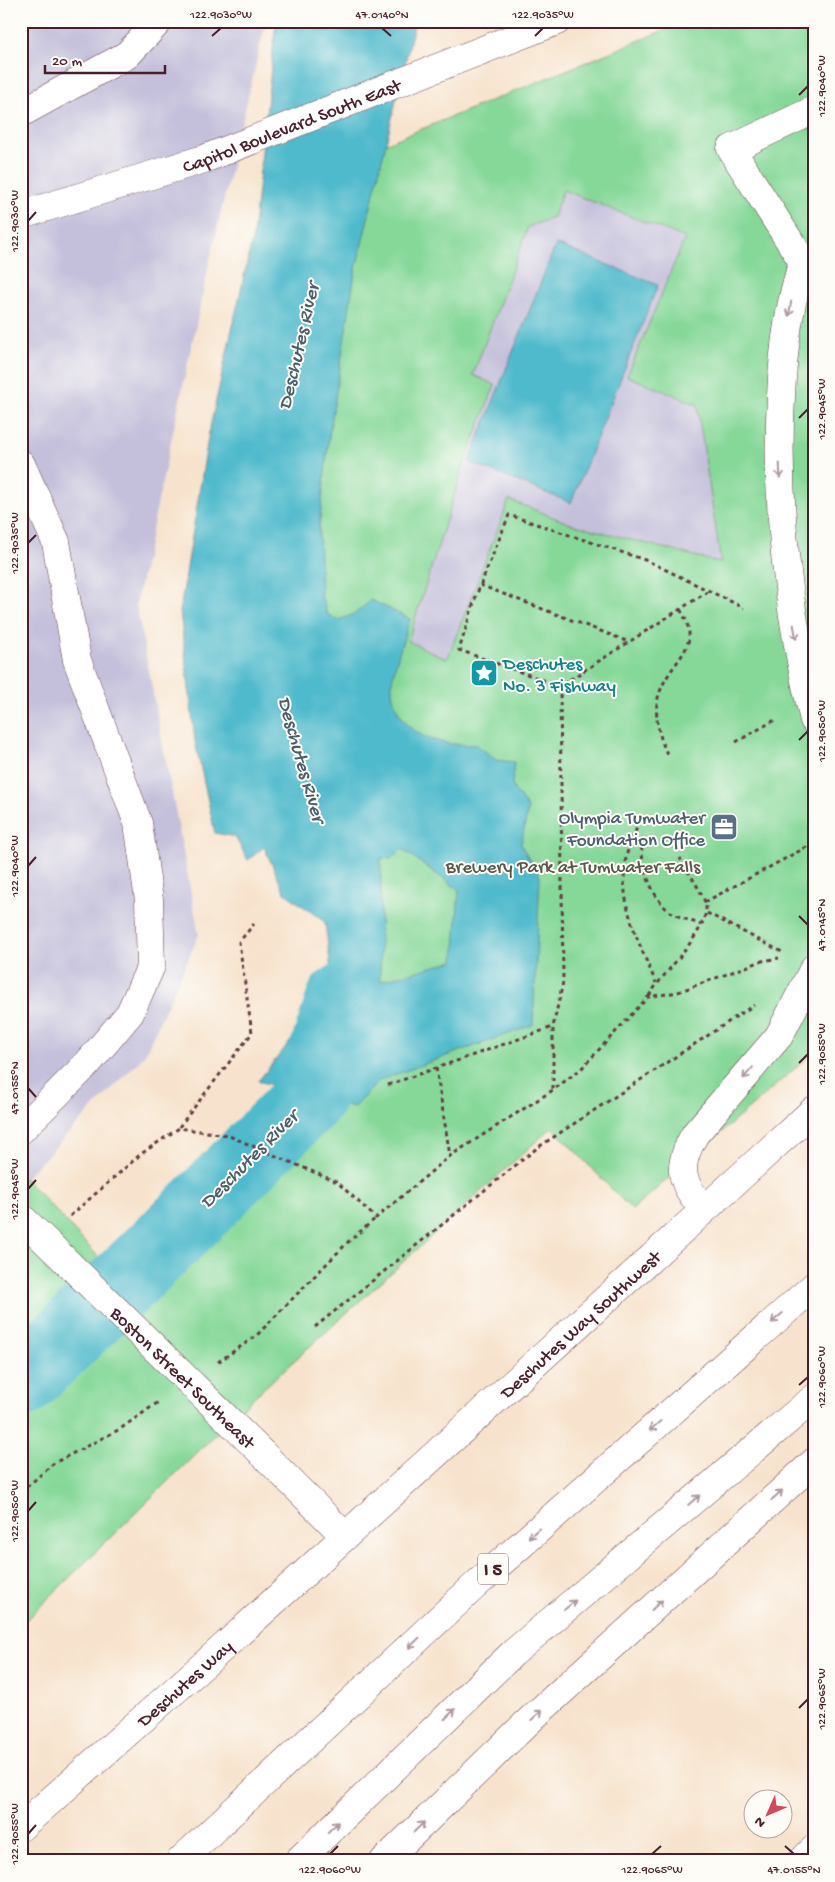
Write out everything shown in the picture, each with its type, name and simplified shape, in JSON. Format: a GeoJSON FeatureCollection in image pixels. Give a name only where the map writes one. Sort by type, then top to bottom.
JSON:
{"type":"FeatureCollection","features":[{"type":"Feature","properties":{"kind":"main road"},"geometry":{"type":"LineString","coordinates":[[21,113],[127,55],[159,21]]}},
{"type":"Feature","properties":{"kind":"main road","name":"Capitol Boulevard South East"},"geometry":{"type":"LineString","coordinates":[[21,216],[204,159],[557,21]]}},
{"type":"Feature","properties":{"kind":"main road"},"geometry":{"type":"LineString","coordinates":[[814,110],[731,149],[809,260],[792,293],[783,352],[779,465],[785,560],[792,616],[814,720]]}},
{"type":"Feature","properties":{"kind":"main road"},"geometry":{"type":"LineString","coordinates":[[21,464],[56,542],[77,660],[138,823],[149,900],[151,966],[130,1013],[88,1063],[21,1130]]}},
{"type":"Feature","properties":{"kind":"main road"},"geometry":{"type":"LineString","coordinates":[[703,1209],[688,1190],[682,1174],[689,1144],[780,1036],[814,968]]}},
{"type":"Feature","properties":{"kind":"main road","name":"Deschutes Way Southwest"},"geometry":{"type":"LineString","coordinates":[[345,1536],[814,1110]]}},
{"type":"Feature","properties":{"kind":"main road","name":"Boston Street Southeast"},"geometry":{"type":"LineString","coordinates":[[21,1217],[345,1536]]}},
{"type":"Feature","properties":{"kind":"main road","name":"I 5"},"geometry":{"type":"LineString","coordinates":[[180,1861],[480,1581],[814,1286]]}},
{"type":"Feature","properties":{"kind":"main road"},"geometry":{"type":"LineString","coordinates":[[298,1861],[512,1654],[814,1398]]}},
{"type":"Feature","properties":{"kind":"main road"},"geometry":{"type":"LineString","coordinates":[[384,1861],[531,1720],[814,1462]]}},
{"type":"Feature","properties":{"kind":"main road","name":"Deschutes Way"},"geometry":{"type":"LineString","coordinates":[[21,1827],[345,1536]]}},
{"type":"Feature","properties":{"kind":"main road"},"geometry":{"type":"LineString","coordinates":[[802,1861],[814,1849]]}},
{"type":"Feature","properties":{"kind":"path"},"geometry":{"type":"LineString","coordinates":[[560,686],[459,650],[480,586],[508,515],[648,561],[707,592],[744,608]]}},
{"type":"Feature","properties":{"kind":"path"},"geometry":{"type":"LineString","coordinates":[[480,586],[629,642]]}},
{"type":"Feature","properties":{"kind":"path"},"geometry":{"type":"LineString","coordinates":[[560,686],[707,592]]}},
{"type":"Feature","properties":{"kind":"path"},"geometry":{"type":"LineString","coordinates":[[667,754],[659,733],[657,708],[661,688],[688,647],[689,624],[680,609]]}},
{"type":"Feature","properties":{"kind":"path"},"geometry":{"type":"LineString","coordinates":[[554,1090],[553,1027],[563,982],[560,686]]}},
{"type":"Feature","properties":{"kind":"path"},"geometry":{"type":"LineString","coordinates":[[736,742],[775,720]]}},
{"type":"Feature","properties":{"kind":"path"},"geometry":{"type":"LineString","coordinates":[[637,828],[627,846],[622,873],[632,922],[656,983]]}},
{"type":"Feature","properties":{"kind":"path"},"geometry":{"type":"LineString","coordinates":[[642,839],[643,863],[650,885],[671,912],[702,925]]}},
{"type":"Feature","properties":{"kind":"path"},"geometry":{"type":"LineString","coordinates":[[705,902],[814,843]]}},
{"type":"Feature","properties":{"kind":"path"},"geometry":{"type":"LineString","coordinates":[[213,1365],[256,1336],[346,1243],[450,1156],[554,1090],[581,1069],[648,997],[656,983],[694,938],[707,913],[705,902],[680,858]]}},
{"type":"Feature","properties":{"kind":"path"},"geometry":{"type":"LineString","coordinates":[[648,997],[678,992],[762,962],[790,956],[707,913]]}},
{"type":"Feature","properties":{"kind":"path"},"geometry":{"type":"LineString","coordinates":[[64,1222],[141,1154],[179,1128],[252,1033],[239,942],[254,924]]}},
{"type":"Feature","properties":{"kind":"path"},"geometry":{"type":"LineString","coordinates":[[315,1328],[537,1148],[756,1003]]}},
{"type":"Feature","properties":{"kind":"path"},"geometry":{"type":"LineString","coordinates":[[388,1085],[553,1027]]}},
{"type":"Feature","properties":{"kind":"path"},"geometry":{"type":"LineString","coordinates":[[436,1068],[450,1156]]}},
{"type":"Feature","properties":{"kind":"path"},"geometry":{"type":"LineString","coordinates":[[179,1128],[227,1135],[337,1182],[376,1218]]}},
{"type":"Feature","properties":{"kind":"path"},"geometry":{"type":"LineString","coordinates":[[21,1492],[54,1463],[120,1429],[167,1397]]}},
{"type":"Feature","properties":{"kind":"shaded area"},"geometry":{"type":"Polygon","coordinates":[[[21,21],[266,21],[212,250],[136,604],[199,935],[144,1056],[21,1182],[21,21]]]}},
{"type":"Feature","properties":{"kind":"shaded area"},"geometry":{"type":"Polygon","coordinates":[[[563,190],[685,239],[627,375],[697,404],[721,563],[571,524],[509,500],[447,659],[408,641],[463,467],[495,385],[473,376],[528,227],[553,217],[563,190]]]}},
{"type":"Feature","properties":{"kind":"green space","name":"Brewery Park at Tumwater Falls"},"geometry":{"type":"Polygon","coordinates":[[[687,21],[814,21],[814,1052],[632,1210],[552,1127],[254,1397],[21,1625],[21,1181],[25,1178],[119,1279],[200,1208],[311,1095],[344,993],[271,647],[338,163],[687,21]],[[563,190],[553,217],[528,227],[473,375],[495,385],[463,467],[408,641],[447,659],[509,500],[571,524],[721,563],[697,404],[627,376],[685,238],[563,190]]]}},
{"type":"Feature","properties":{"kind":"water"},"geometry":{"type":"Polygon","coordinates":[[[276,21],[415,21],[355,273],[329,436],[319,528],[321,595],[327,614],[338,620],[355,614],[371,600],[410,619],[395,669],[392,690],[399,713],[414,730],[423,736],[443,743],[477,745],[496,760],[514,762],[512,786],[528,808],[521,845],[540,876],[533,1025],[380,1080],[354,1107],[258,1081],[294,1037],[334,995],[325,922],[285,893],[264,847],[248,860],[235,837],[215,833],[195,741],[180,611],[209,432],[253,236],[276,21]],[[402,849],[391,859],[381,858],[380,981],[454,961],[459,890],[402,849]]]}},
{"type":"Feature","properties":{"kind":"water"},"geometry":{"type":"Polygon","coordinates":[[[556,244],[658,285],[571,503],[469,462],[556,244]]]}},
{"type":"Feature","properties":{"kind":"waterway","name":"Deschutes River"},"geometry":{"type":"LineString","coordinates":[[21,1382],[200,1208],[311,1095],[342,1000]]}},
{"type":"Feature","properties":{"kind":"place","name":"Deschutes No. 3 Fishway"},"geometry":{"type":"Point","coordinates":[484,673]}},
{"type":"Feature","properties":{"kind":"place","name":"Olympia Tumwater Foundation Office"},"geometry":{"type":"Point","coordinates":[724,827]}}]}
